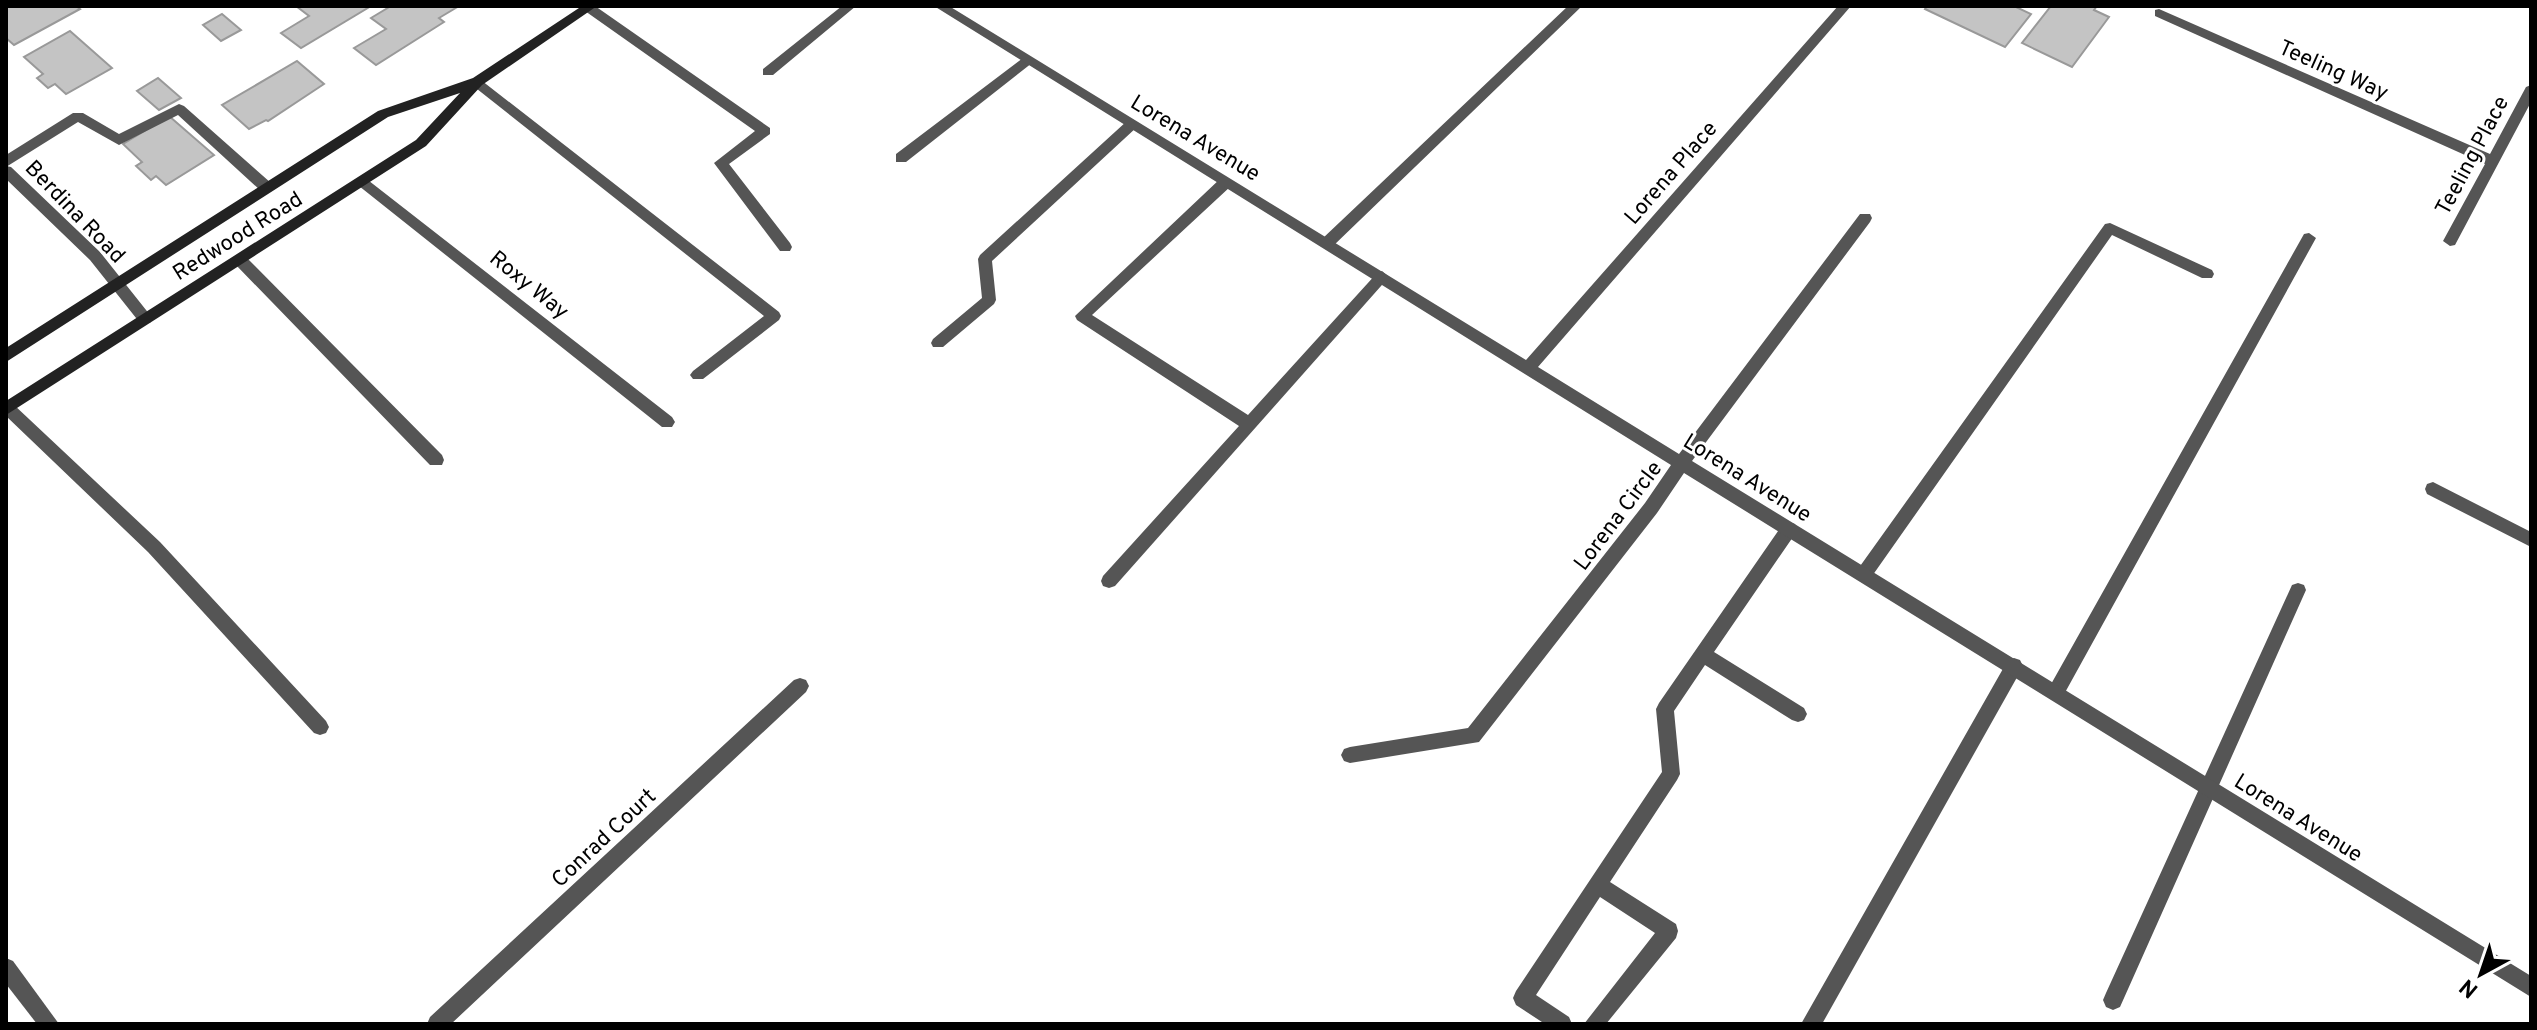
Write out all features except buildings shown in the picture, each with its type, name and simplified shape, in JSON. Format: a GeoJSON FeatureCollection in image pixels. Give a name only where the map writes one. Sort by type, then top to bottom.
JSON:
{"type":"FeatureCollection","features":[{"type":"Feature","properties":{"kind":"main road","name":"Redwood Road"},"geometry":{"type":"LineString","coordinates":[[7,408],[421,143],[477,82],[589,7]]}},
{"type":"Feature","properties":{"kind":"main road","name":"Redwood Road"},"geometry":{"type":"LineString","coordinates":[[6,356],[383,114],[477,82]]}},
{"type":"Feature","properties":{"kind":"street"},"geometry":{"type":"LineString","coordinates":[[768,72],[850,6]]}},
{"type":"Feature","properties":{"kind":"street","name":"Lorena Avenue"},"geometry":{"type":"LineString","coordinates":[[940,6],[2531,987]]}},
{"type":"Feature","properties":{"kind":"street","name":"Lorena Place"},"geometry":{"type":"LineString","coordinates":[[1529,367],[1845,6]]}},
{"type":"Feature","properties":{"kind":"street"},"geometry":{"type":"LineString","coordinates":[[589,7],[765,131],[721,163],[785,247]]}},
{"type":"Feature","properties":{"kind":"street"},"geometry":{"type":"LineString","coordinates":[[1327,243],[1575,7]]}},
{"type":"Feature","properties":{"kind":"street","name":"Teeling Way"},"geometry":{"type":"LineString","coordinates":[[2159,13],[2494,162]]}},
{"type":"Feature","properties":{"kind":"street"},"geometry":{"type":"LineString","coordinates":[[901,158],[1027,60]]}},
{"type":"Feature","properties":{"kind":"street"},"geometry":{"type":"LineString","coordinates":[[477,82],[774,316],[698,375]]}},
{"type":"Feature","properties":{"kind":"street","name":"Teeling Place"},"geometry":{"type":"LineString","coordinates":[[2450,241],[2531,90]]}},
{"type":"Feature","properties":{"kind":"street"},"geometry":{"type":"LineString","coordinates":[[6,162],[78,116],[119,140],[179,109],[266,187]]}},
{"type":"Feature","properties":{"kind":"street"},"geometry":{"type":"LineString","coordinates":[[938,343],[989,300],[985,259],[1132,124]]}},
{"type":"Feature","properties":{"kind":"street","name":"Berdina Road"},"geometry":{"type":"LineString","coordinates":[[6,171],[95,256],[145,319]]}},
{"type":"Feature","properties":{"kind":"street","name":"Roxy Way"},"geometry":{"type":"LineString","coordinates":[[364,182],[667,422]]}},
{"type":"Feature","properties":{"kind":"street"},"geometry":{"type":"LineString","coordinates":[[1226,182],[1082,316],[1249,424]]}},
{"type":"Feature","properties":{"kind":"street","name":"Lorena Circle"},"geometry":{"type":"LineString","coordinates":[[1350,755],[1473,736],[1684,463],[1705,429],[1865,218]]}},
{"type":"Feature","properties":{"kind":"street"},"geometry":{"type":"LineString","coordinates":[[1864,574],[2110,228],[2207,274]]}},
{"type":"Feature","properties":{"kind":"street"},"geometry":{"type":"LineString","coordinates":[[2056,692],[2309,238]]}},
{"type":"Feature","properties":{"kind":"street"},"geometry":{"type":"LineString","coordinates":[[240,260],[436,460]]}},
{"type":"Feature","properties":{"kind":"street"},"geometry":{"type":"LineString","coordinates":[[1109,581],[1382,277]]}},
{"type":"Feature","properties":{"kind":"street"},"geometry":{"type":"LineString","coordinates":[[7,408],[154,547],[320,727]]}},
{"type":"Feature","properties":{"kind":"street"},"geometry":{"type":"LineString","coordinates":[[2433,489],[2531,540]]}},
{"type":"Feature","properties":{"kind":"street"},"geometry":{"type":"LineString","coordinates":[[1562,1024],[1523,998],[1671,774],[1665,709],[1789,529]]}},
{"type":"Feature","properties":{"kind":"street"},"geometry":{"type":"LineString","coordinates":[[2113,1000],[2298,590]]}},
{"type":"Feature","properties":{"kind":"street"},"geometry":{"type":"LineString","coordinates":[[1702,654],[1798,714]]}},
{"type":"Feature","properties":{"kind":"street"},"geometry":{"type":"LineString","coordinates":[[1811,1024],[2014,666]]}},
{"type":"Feature","properties":{"kind":"street","name":"Conrad Court"},"geometry":{"type":"LineString","coordinates":[[437,1024],[800,686]]}},
{"type":"Feature","properties":{"kind":"street"},"geometry":{"type":"LineString","coordinates":[[1594,1024],[1669,931],[1598,885]]}},
{"type":"Feature","properties":{"kind":"street"},"geometry":{"type":"LineString","coordinates":[[6,968],[49,1024]]}}]}
